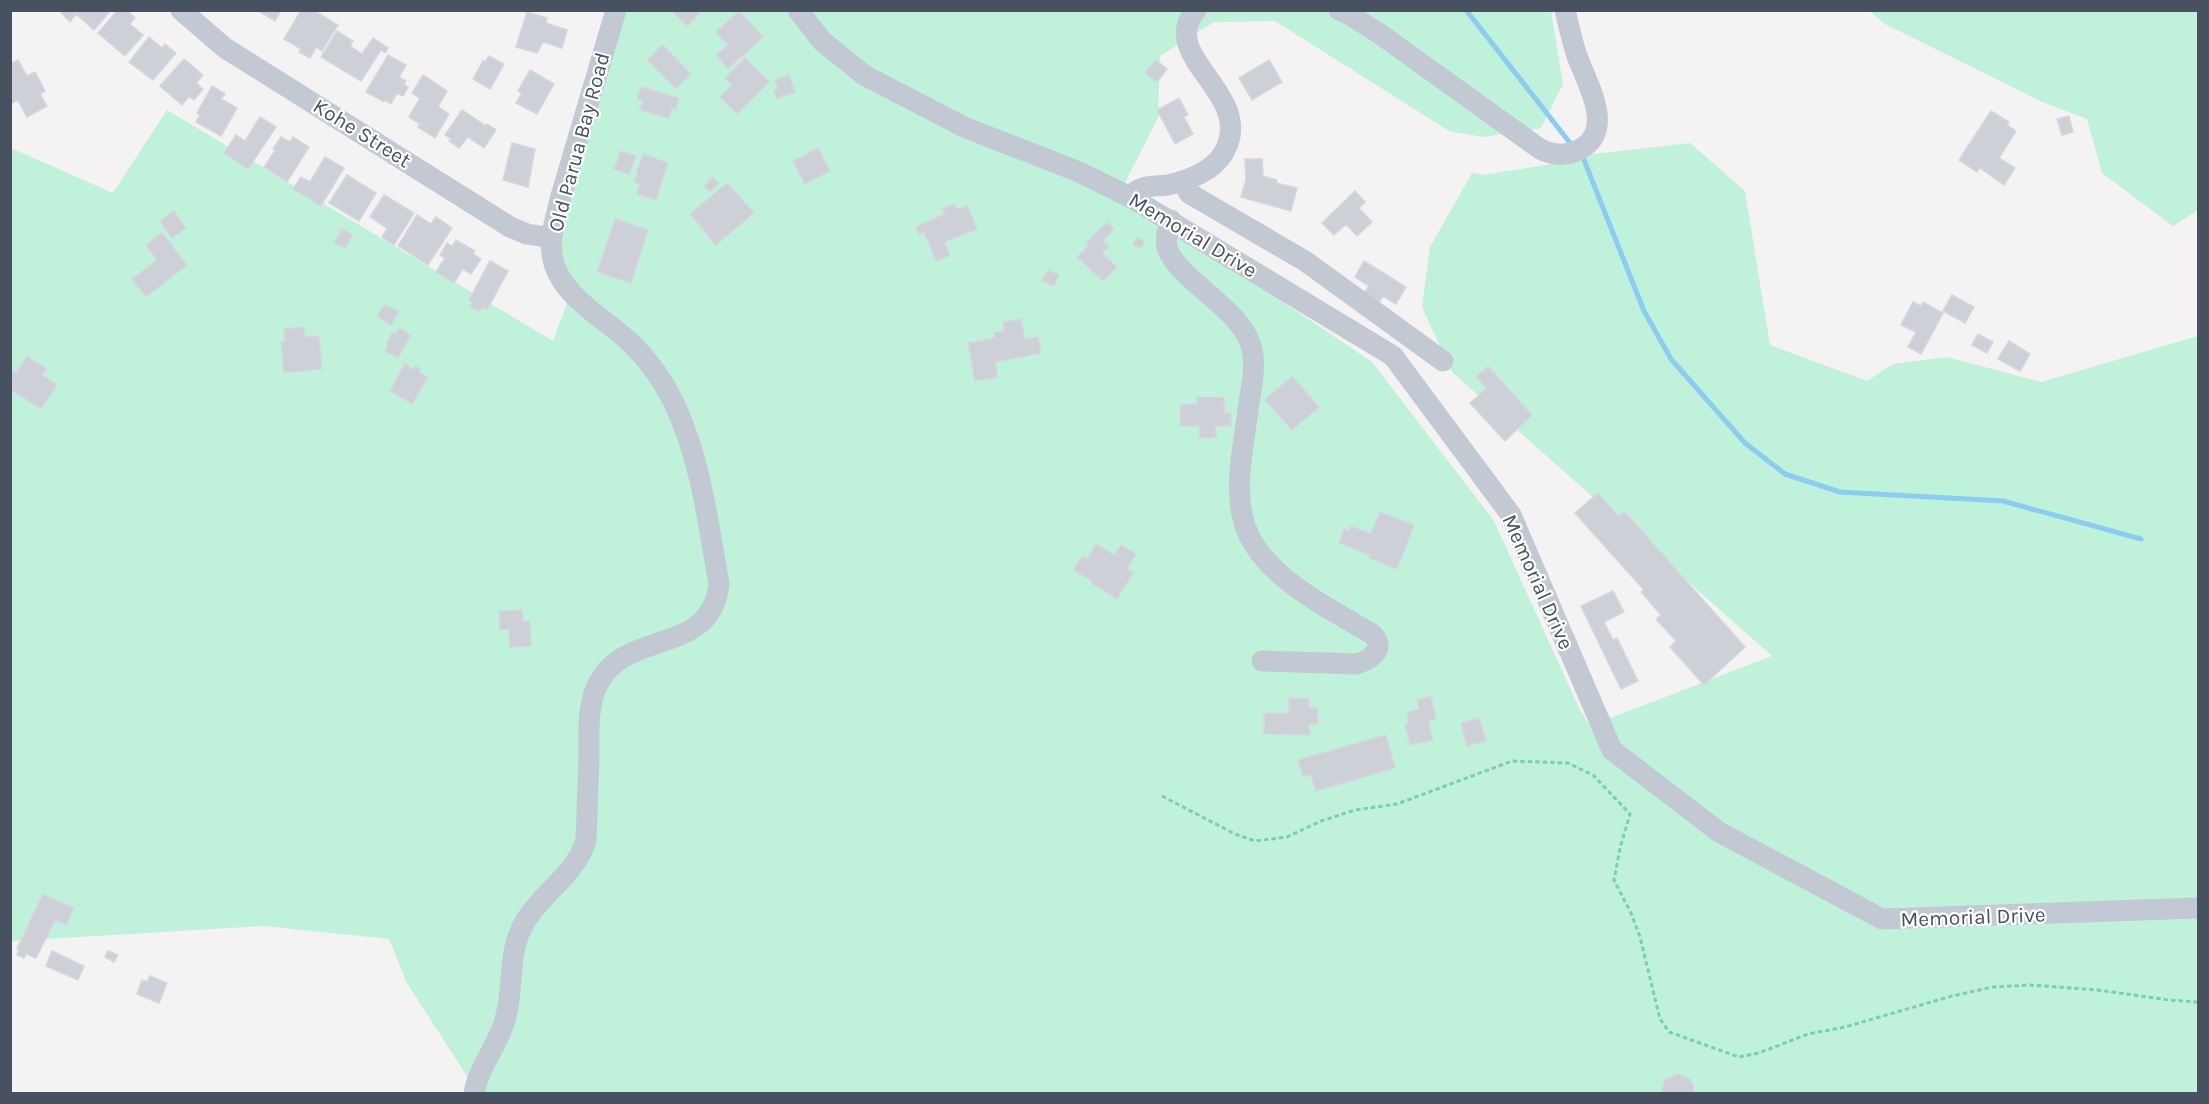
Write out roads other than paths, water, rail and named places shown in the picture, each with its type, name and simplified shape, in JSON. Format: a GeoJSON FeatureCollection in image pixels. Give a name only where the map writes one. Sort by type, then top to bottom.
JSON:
{"type":"FeatureCollection","features":[{"type":"Feature","properties":{"kind":"street","name":"Kohe Street"},"geometry":{"type":"LineString","coordinates":[[182,10],[225,48],[510,226],[527,234],[552,238]]}},
{"type":"Feature","properties":{"kind":"street","name":"Old Parua Bay Road"},"geometry":{"type":"LineString","coordinates":[[474,1094],[479,1076],[503,1027],[509,1004],[512,955],[518,937],[537,905],[572,870],[582,855],[586,840],[590,722],[593,696],[597,685],[612,664],[623,656],[693,630],[705,620],[718,596],[719,584],[700,480],[683,423],[674,402],[663,383],[631,344],[582,302],[560,277],[552,253],[552,238],[561,196],[616,10]]}},
{"type":"Feature","properties":{"kind":"street","name":"Memorial Drive"},"geometry":{"type":"LineString","coordinates":[[798,10],[822,41],[864,75],[964,126],[1078,172],[1130,197],[1393,356],[1511,516],[1612,750],[1719,832],[1882,919],[2199,908]]}},
{"type":"Feature","properties":{"kind":"street"},"geometry":{"type":"LineString","coordinates":[[1130,197],[1140,188],[1182,181],[1216,163],[1227,148],[1232,132],[1231,118],[1226,104],[1195,60],[1188,45],[1188,24],[1196,10]]}},
{"type":"Feature","properties":{"kind":"street"},"geometry":{"type":"LineString","coordinates":[[1339,10],[1380,34],[1540,149],[1562,154],[1577,151],[1590,141],[1598,119],[1597,105],[1575,48],[1565,10]]}},
{"type":"Feature","properties":{"kind":"street"},"geometry":{"type":"LineString","coordinates":[[1182,181],[1189,193],[1305,261],[1443,362]]}},
{"type":"Feature","properties":{"kind":"street"},"geometry":{"type":"LineString","coordinates":[[1171,220],[1167,235],[1170,255],[1237,321],[1252,349],[1253,376],[1240,489],[1242,515],[1250,539],[1270,565],[1289,582],[1372,634],[1377,641],[1377,650],[1373,656],[1365,662],[1356,664],[1262,661]]}},
{"type":"Feature","properties":{"kind":"waterway"},"geometry":{"type":"LineString","coordinates":[[1466,10],[1574,148]]}},
{"type":"Feature","properties":{"kind":"waterway"},"geometry":{"type":"LineString","coordinates":[[1580,155],[1584,160],[1644,311],[1671,359],[1745,443],[1785,474],[1840,492],[2003,501],[2141,539]]}}]}
